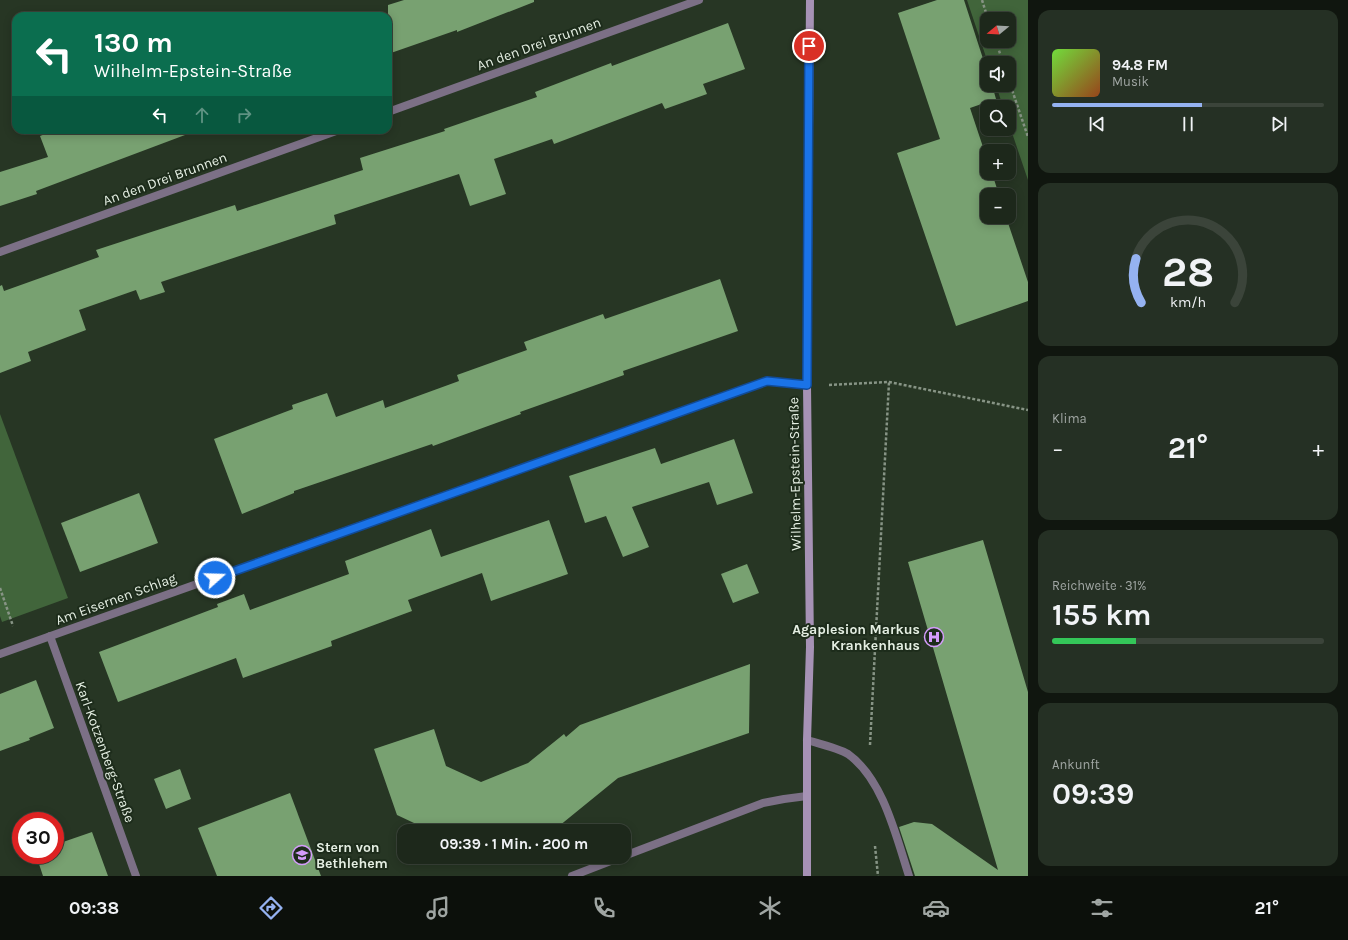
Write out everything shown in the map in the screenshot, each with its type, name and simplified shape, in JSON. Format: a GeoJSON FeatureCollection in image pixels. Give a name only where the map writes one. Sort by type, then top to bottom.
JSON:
{"type":"FeatureCollection","features":[{"type":"Feature","properties":{"kind":"main road","name":"Wilhelm-Epstein-Straße"},"geometry":{"type":"LineString","coordinates":[[807,876],[807,740],[810,648],[807,385],[810,0]]}},
{"type":"Feature","properties":{"kind":"street","name":"An den Drei Brunnen"},"geometry":{"type":"LineString","coordinates":[[392,111],[698,0]]}},
{"type":"Feature","properties":{"kind":"street","name":"An den Drei Brunnen"},"geometry":{"type":"LineString","coordinates":[[0,252],[328,134]]}},
{"type":"Feature","properties":{"kind":"street","name":"Am Eisernen Schlag"},"geometry":{"type":"LineString","coordinates":[[0,654],[767,381],[807,385]]}},
{"type":"Feature","properties":{"kind":"street","name":"Karl-Kotzenberg-Straße"},"geometry":{"type":"LineString","coordinates":[[50,636],[136,876]]}},
{"type":"Feature","properties":{"kind":"street"},"geometry":{"type":"LineString","coordinates":[[807,740],[847,753],[869,774],[891,818],[909,876]]}},
{"type":"Feature","properties":{"kind":"street"},"geometry":{"type":"LineString","coordinates":[[631,853],[763,803],[784,798],[807,796]]}},
{"type":"Feature","properties":{"kind":"street"},"geometry":{"type":"LineString","coordinates":[[572,876],[603,864]]}},
{"type":"Feature","properties":{"kind":"path"},"geometry":{"type":"LineString","coordinates":[[982,0],[986,12]]}},
{"type":"Feature","properties":{"kind":"path"},"geometry":{"type":"LineString","coordinates":[[1013,92],[1028,137]]}},
{"type":"Feature","properties":{"kind":"path"},"geometry":{"type":"LineString","coordinates":[[869,774],[889,382]]}},
{"type":"Feature","properties":{"kind":"path"},"geometry":{"type":"LineString","coordinates":[[807,385],[889,382],[1028,410]]}},
{"type":"Feature","properties":{"kind":"path"},"geometry":{"type":"LineString","coordinates":[[0,588],[21,647]]}},
{"type":"Feature","properties":{"kind":"path"},"geometry":{"type":"LineString","coordinates":[[875,845],[878,876]]}},
{"type":"Feature","properties":{"kind":"green space"},"geometry":{"type":"Polygon","coordinates":[[[967,0],[1028,0],[1028,180],[1013,136],[1016,136],[1016,100],[1001,100],[998,92],[1016,92],[1016,56],[986,56],[983,48],[1016,48],[1016,12],[980,12],[980,39],[967,0]]]}},
{"type":"Feature","properties":{"kind":"green space"},"geometry":{"type":"Polygon","coordinates":[[[0,414],[68,598],[2,622],[0,616],[0,414]]]}},
{"type":"Feature","properties":{"kind":"building"},"geometry":{"type":"Polygon","coordinates":[[[404,0],[534,0],[534,2],[457,32],[457,30],[392,53],[392,12],[388,12],[388,5],[404,0]]]}},
{"type":"Feature","properties":{"kind":"building"},"geometry":{"type":"Polygon","coordinates":[[[937,0],[964,0],[982,56],[980,56],[980,92],[994,92],[996,99],[980,100],[980,105],[970,108],[982,144],[980,144],[980,180],[994,180],[997,188],[980,188],[980,224],[1008,224],[1028,282],[1028,301],[956,326],[897,153],[940,139],[898,13],[937,0]]]}},
{"type":"Feature","properties":{"kind":"building"},"geometry":{"type":"Polygon","coordinates":[[[728,23],[745,69],[703,84],[707,94],[665,109],[662,103],[554,144],[552,139],[494,159],[506,194],[470,206],[459,174],[334,215],[336,224],[161,282],[165,292],[140,300],[136,290],[79,310],[86,330],[28,352],[31,361],[0,373],[0,286],[2,285],[4,291],[99,257],[96,250],[235,205],[237,211],[363,170],[360,158],[445,131],[444,129],[537,97],[535,92],[611,63],[612,66],[728,23]]]}},
{"type":"Feature","properties":{"kind":"building"},"geometry":{"type":"Polygon","coordinates":[[[45,134],[188,134],[36,191],[37,194],[0,206],[0,172],[48,157],[40,136],[45,134]]]}},
{"type":"Feature","properties":{"kind":"building"},"geometry":{"type":"Polygon","coordinates":[[[720,279],[738,331],[623,371],[624,375],[520,412],[521,414],[433,446],[432,444],[294,491],[294,493],[242,514],[214,439],[293,409],[292,405],[327,393],[336,417],[383,400],[385,408],[459,381],[457,375],[527,350],[524,342],[603,314],[605,319],[720,279]]]}},
{"type":"Feature","properties":{"kind":"building"},"geometry":{"type":"Polygon","coordinates":[[[734,439],[753,493],[717,505],[709,482],[632,507],[649,547],[623,557],[606,516],[585,523],[569,476],[655,448],[661,464],[734,439]]]}},
{"type":"Feature","properties":{"kind":"building"},"geometry":{"type":"Polygon","coordinates":[[[139,493],[158,543],[80,572],[61,523],[139,493]]]}},
{"type":"Feature","properties":{"kind":"building"},"geometry":{"type":"Polygon","coordinates":[[[549,520],[568,574],[491,601],[482,573],[408,600],[412,611],[331,641],[332,646],[243,678],[236,658],[118,702],[99,652],[218,607],[217,604],[244,594],[250,610],[349,574],[345,561],[431,529],[441,557],[549,520]]]}},
{"type":"Feature","properties":{"kind":"building"},"geometry":{"type":"Polygon","coordinates":[[[983,540],[1028,692],[1028,876],[915,876],[899,827],[914,822],[932,824],[998,870],[908,562],[983,540]]]}},
{"type":"Feature","properties":{"kind":"building"},"geometry":{"type":"Polygon","coordinates":[[[747,564],[759,593],[733,603],[721,574],[747,564]]]}},
{"type":"Feature","properties":{"kind":"building"},"geometry":{"type":"Polygon","coordinates":[[[750,664],[749,733],[618,778],[561,824],[416,824],[397,815],[374,749],[434,729],[446,766],[481,782],[528,763],[564,734],[566,737],[580,725],[750,664]]]}},
{"type":"Feature","properties":{"kind":"building"},"geometry":{"type":"Polygon","coordinates":[[[36,680],[54,728],[29,738],[30,740],[0,751],[0,694],[36,680]]]}},
{"type":"Feature","properties":{"kind":"building"},"geometry":{"type":"Polygon","coordinates":[[[180,769],[191,799],[166,809],[154,779],[180,769]]]}},
{"type":"Feature","properties":{"kind":"building"},"geometry":{"type":"Polygon","coordinates":[[[290,793],[321,876],[217,876],[198,828],[290,793]]]}},
{"type":"Feature","properties":{"kind":"building"},"geometry":{"type":"Polygon","coordinates":[[[92,832],[108,876],[43,876],[39,864],[64,864],[64,842],[92,832]]]}},
{"type":"Feature","properties":{"kind":"place","name":"Agaplesion Markus Krankenhaus"},"geometry":{"type":"Point","coordinates":[934,637]}},
{"type":"Feature","properties":{"kind":"place","name":"Stern von Bethlehem"},"geometry":{"type":"Point","coordinates":[302,855]}},
{"type":"Feature","properties":{"kind":"route"},"geometry":{"type":"LineString","coordinates":[[215,578],[767,381],[807,385],[809,46]]}}]}
